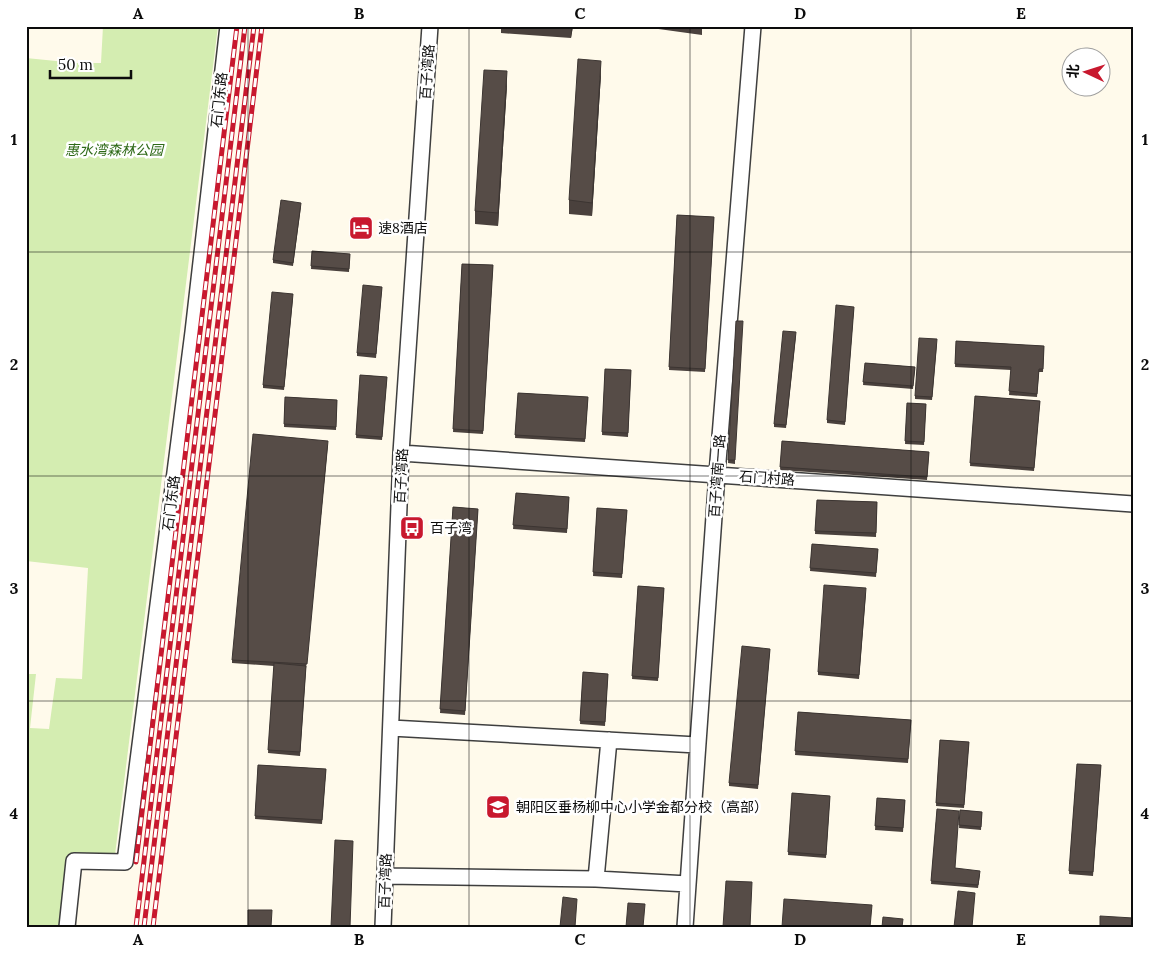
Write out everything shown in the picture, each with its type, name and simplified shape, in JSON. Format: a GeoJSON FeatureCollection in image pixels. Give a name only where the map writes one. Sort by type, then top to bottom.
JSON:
{"type":"FeatureCollection","features":[{"type":"Feature","properties":{"kind":"street","name":"石门东路"},"geometry":{"type":"LineString","coordinates":[[67,927],[74,861],[125,862],[193,332],[228,26]]}},
{"type":"Feature","properties":{"kind":"street","name":"百子湾路"},"geometry":{"type":"LineString","coordinates":[[383,927],[402,453],[430,26]]}},
{"type":"Feature","properties":{"kind":"street","name":"百子湾南一路"},"geometry":{"type":"LineString","coordinates":[[685,927],[717,474],[753,26]]}},
{"type":"Feature","properties":{"kind":"street","name":"石门村路"},"geometry":{"type":"LineString","coordinates":[[402,453],[1133,504]]}},
{"type":"Feature","properties":{"kind":"street"},"geometry":{"type":"LineString","coordinates":[[391,728],[697,745]]}},
{"type":"Feature","properties":{"kind":"street"},"geometry":{"type":"LineString","coordinates":[[596,879],[609,740]]}},
{"type":"Feature","properties":{"kind":"street"},"geometry":{"type":"LineString","coordinates":[[385,876],[596,879],[688,884]]}},
{"type":"Feature","properties":{"kind":"green space","name":"惠水湾森林公园"},"geometry":{"type":"Polygon","coordinates":[[[103,26],[218,26],[115,855],[70,855],[59,927],[26,927],[26,674],[36,674],[30,728],[49,729],[56,678],[82,679],[88,568],[26,561],[26,58],[76,63],[101,63],[103,26]]]}},
{"type":"Feature","properties":{"kind":"building"},"geometry":{"type":"Polygon","coordinates":[[[578,59],[601,61],[592,203],[569,200],[578,59]]]}},
{"type":"Feature","properties":{"kind":"building"},"geometry":{"type":"Polygon","coordinates":[[[484,70],[507,71],[498,213],[475,211],[484,70]]]}},
{"type":"Feature","properties":{"kind":"building"},"geometry":{"type":"Polygon","coordinates":[[[281,200],[301,203],[293,263],[273,260],[281,200]]]}},
{"type":"Feature","properties":{"kind":"building"},"geometry":{"type":"Polygon","coordinates":[[[677,215],[714,217],[705,369],[669,367],[677,215]]]}},
{"type":"Feature","properties":{"kind":"building"},"geometry":{"type":"Polygon","coordinates":[[[312,251],[350,254],[349,269],[311,266],[312,251]]]}},
{"type":"Feature","properties":{"kind":"building"},"geometry":{"type":"Polygon","coordinates":[[[462,264],[493,265],[483,431],[453,429],[462,264]]]}},
{"type":"Feature","properties":{"kind":"building"},"geometry":{"type":"Polygon","coordinates":[[[363,285],[382,287],[376,354],[357,353],[363,285]]]}},
{"type":"Feature","properties":{"kind":"building"},"geometry":{"type":"Polygon","coordinates":[[[272,292],[293,294],[284,387],[263,385],[272,292]]]}},
{"type":"Feature","properties":{"kind":"building"},"geometry":{"type":"Polygon","coordinates":[[[836,305],[854,307],[845,422],[827,420],[836,305]]]}},
{"type":"Feature","properties":{"kind":"building"},"geometry":{"type":"Polygon","coordinates":[[[736,321],[743,321],[735,460],[728,460],[736,321]]]}},
{"type":"Feature","properties":{"kind":"building"},"geometry":{"type":"Polygon","coordinates":[[[783,331],[796,332],[786,425],[774,424],[783,331]]]}},
{"type":"Feature","properties":{"kind":"building"},"geometry":{"type":"Polygon","coordinates":[[[919,338],[937,339],[932,397],[915,396],[919,338]]]}},
{"type":"Feature","properties":{"kind":"building"},"geometry":{"type":"Polygon","coordinates":[[[956,341],[1044,346],[1043,369],[1039,369],[1037,394],[1009,391],[1011,367],[955,364],[956,341]]]}},
{"type":"Feature","properties":{"kind":"building"},"geometry":{"type":"Polygon","coordinates":[[[865,363],[915,367],[913,386],[863,382],[865,363]]]}},
{"type":"Feature","properties":{"kind":"building"},"geometry":{"type":"Polygon","coordinates":[[[605,369],[631,370],[628,433],[602,432],[605,369]]]}},
{"type":"Feature","properties":{"kind":"building"},"geometry":{"type":"Polygon","coordinates":[[[360,375],[387,377],[382,437],[356,435],[360,375]]]}},
{"type":"Feature","properties":{"kind":"building"},"geometry":{"type":"Polygon","coordinates":[[[518,393],[588,397],[585,439],[515,435],[518,393]]]}},
{"type":"Feature","properties":{"kind":"building"},"geometry":{"type":"Polygon","coordinates":[[[975,396],[1040,401],[1034,468],[970,463],[975,396]]]}},
{"type":"Feature","properties":{"kind":"building"},"geometry":{"type":"Polygon","coordinates":[[[285,397],[337,400],[336,427],[284,424],[285,397]]]}},
{"type":"Feature","properties":{"kind":"building"},"geometry":{"type":"Polygon","coordinates":[[[907,403],[926,404],[924,442],[905,441],[907,403]]]}},
{"type":"Feature","properties":{"kind":"building"},"geometry":{"type":"Polygon","coordinates":[[[253,434],[328,441],[307,664],[232,660],[253,434]]]}},
{"type":"Feature","properties":{"kind":"building"},"geometry":{"type":"Polygon","coordinates":[[[782,441],[929,452],[927,477],[780,467],[782,441]]]}},
{"type":"Feature","properties":{"kind":"building"},"geometry":{"type":"Polygon","coordinates":[[[516,493],[569,497],[567,529],[513,525],[516,493]]]}},
{"type":"Feature","properties":{"kind":"building"},"geometry":{"type":"Polygon","coordinates":[[[817,500],[877,502],[876,533],[815,531],[817,500]]]}},
{"type":"Feature","properties":{"kind":"building"},"geometry":{"type":"Polygon","coordinates":[[[453,507],[478,509],[465,711],[440,709],[453,507]]]}},
{"type":"Feature","properties":{"kind":"building"},"geometry":{"type":"Polygon","coordinates":[[[597,508],[627,510],[622,574],[593,572],[597,508]]]}},
{"type":"Feature","properties":{"kind":"building"},"geometry":{"type":"Polygon","coordinates":[[[812,544],[878,549],[876,573],[810,568],[812,544]]]}},
{"type":"Feature","properties":{"kind":"building"},"geometry":{"type":"Polygon","coordinates":[[[824,585],[866,588],[859,675],[818,672],[824,585]]]}},
{"type":"Feature","properties":{"kind":"building"},"geometry":{"type":"Polygon","coordinates":[[[638,586],[664,588],[658,678],[632,676],[638,586]]]}},
{"type":"Feature","properties":{"kind":"building"},"geometry":{"type":"Polygon","coordinates":[[[742,646],[770,649],[758,785],[729,783],[742,646]]]}},
{"type":"Feature","properties":{"kind":"building"},"geometry":{"type":"Polygon","coordinates":[[[274,663],[306,666],[300,752],[268,750],[274,663]]]}},
{"type":"Feature","properties":{"kind":"building"},"geometry":{"type":"Polygon","coordinates":[[[583,672],[608,674],[605,722],[580,721],[583,672]]]}},
{"type":"Feature","properties":{"kind":"building"},"geometry":{"type":"Polygon","coordinates":[[[798,712],[911,720],[908,759],[795,751],[798,712]]]}},
{"type":"Feature","properties":{"kind":"building"},"geometry":{"type":"Polygon","coordinates":[[[940,740],[969,742],[964,805],[936,803],[940,740]]]}},
{"type":"Feature","properties":{"kind":"building"},"geometry":{"type":"Polygon","coordinates":[[[1077,764],[1101,765],[1093,872],[1069,871],[1077,764]]]}},
{"type":"Feature","properties":{"kind":"building"},"geometry":{"type":"Polygon","coordinates":[[[258,765],[326,769],[322,820],[255,816],[258,765]]]}},
{"type":"Feature","properties":{"kind":"building"},"geometry":{"type":"Polygon","coordinates":[[[792,793],[830,796],[826,855],[788,852],[792,793]]]}},
{"type":"Feature","properties":{"kind":"building"},"geometry":{"type":"Polygon","coordinates":[[[877,798],[905,800],[903,828],[875,826],[877,798]]]}},
{"type":"Feature","properties":{"kind":"building"},"geometry":{"type":"Polygon","coordinates":[[[937,809],[959,811],[955,868],[980,871],[978,885],[931,881],[937,809]]]}},
{"type":"Feature","properties":{"kind":"building"},"geometry":{"type":"Polygon","coordinates":[[[960,810],[982,812],[981,827],[959,825],[960,810]]]}},
{"type":"Feature","properties":{"kind":"building"},"geometry":{"type":"Polygon","coordinates":[[[335,840],[353,841],[350,927],[331,927],[335,840]]]}},
{"type":"Feature","properties":{"kind":"building"},"geometry":{"type":"Polygon","coordinates":[[[726,881],[752,882],[750,927],[723,927],[726,881]]]}},
{"type":"Feature","properties":{"kind":"building"},"geometry":{"type":"Polygon","coordinates":[[[958,891],[975,893],[972,927],[954,927],[958,891]]]}},
{"type":"Feature","properties":{"kind":"building"},"geometry":{"type":"Polygon","coordinates":[[[563,897],[577,899],[575,927],[560,927],[563,897]]]}},
{"type":"Feature","properties":{"kind":"building"},"geometry":{"type":"Polygon","coordinates":[[[784,899],[872,905],[870,927],[782,927],[784,899]]]}},
{"type":"Feature","properties":{"kind":"building"},"geometry":{"type":"Polygon","coordinates":[[[628,903],[645,904],[643,927],[626,927],[628,903]]]}},
{"type":"Feature","properties":{"kind":"building"},"geometry":{"type":"Polygon","coordinates":[[[248,910],[272,910],[271,927],[248,927],[248,910]]]}},
{"type":"Feature","properties":{"kind":"building"},"geometry":{"type":"Polygon","coordinates":[[[1100,916],[1133,918],[1133,927],[1100,927],[1100,916]]]}},
{"type":"Feature","properties":{"kind":"building"},"geometry":{"type":"Polygon","coordinates":[[[883,917],[903,919],[902,927],[882,927],[883,917]]]}},
{"type":"Feature","properties":{"kind":"railway"},"geometry":{"type":"LineString","coordinates":[[136,862],[237,26]]}},
{"type":"Feature","properties":{"kind":"railway"},"geometry":{"type":"LineString","coordinates":[[136,927],[245,26]]}},
{"type":"Feature","properties":{"kind":"railway"},"geometry":{"type":"LineString","coordinates":[[144,927],[254,26]]}},
{"type":"Feature","properties":{"kind":"railway"},"geometry":{"type":"LineString","coordinates":[[153,927],[262,26]]}},
{"type":"Feature","properties":{"kind":"place","name":"速8酒店"},"geometry":{"type":"Point","coordinates":[361,228]}},
{"type":"Feature","properties":{"kind":"place","name":"百子湾"},"geometry":{"type":"Point","coordinates":[412,528]}},
{"type":"Feature","properties":{"kind":"place","name":"朝阳区垂杨柳中心小学金都分校（高部）"},"geometry":{"type":"Point","coordinates":[498,807]}}]}
